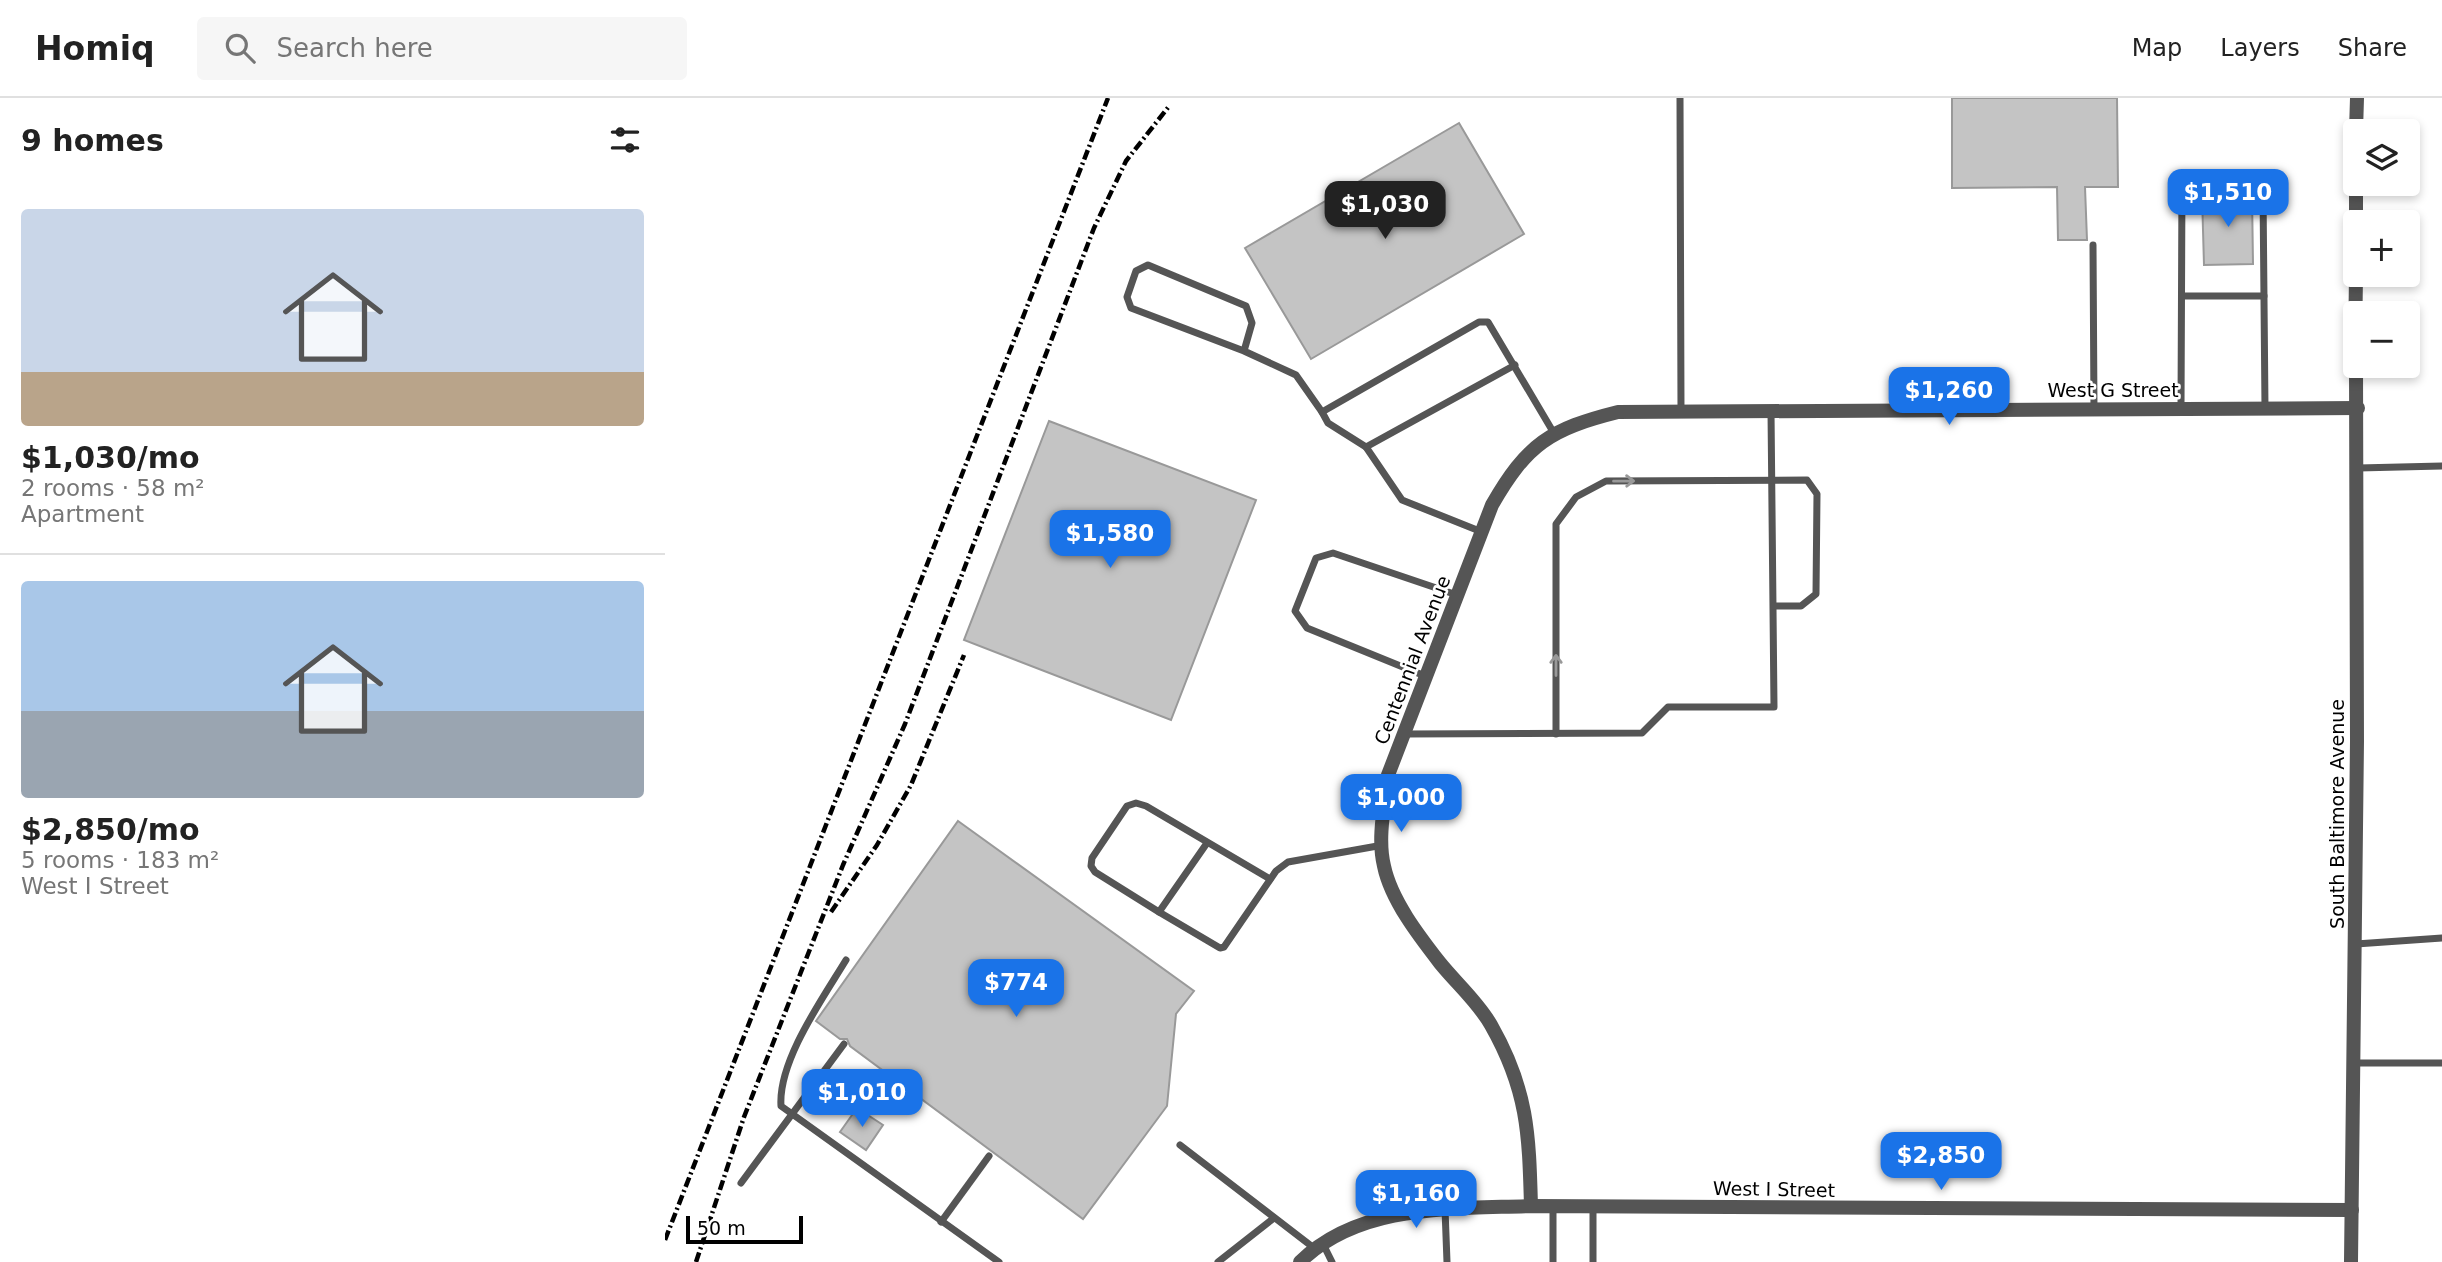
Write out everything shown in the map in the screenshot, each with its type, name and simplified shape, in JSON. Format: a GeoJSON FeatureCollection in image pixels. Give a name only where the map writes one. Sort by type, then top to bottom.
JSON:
{"type":"FeatureCollection","features":[{"type":"Feature","properties":{"kind":"street"},"geometry":{"type":"LineString","coordinates":[[2356,119],[2357,98]]}},
{"type":"Feature","properties":{"kind":"street","name":"South Baltimore Avenue"},"geometry":{"type":"LineString","coordinates":[[2351,1262],[2356,944],[2357,378]]}},
{"type":"Feature","properties":{"kind":"street","name":"West G Street"},"geometry":{"type":"LineString","coordinates":[[1539,443],[1583,421],[1618,412],[2358,408]]}},
{"type":"Feature","properties":{"kind":"street","name":"Centennial Avenue"},"geometry":{"type":"LineString","coordinates":[[1531,1206],[1529,1135],[1524,1102],[1508,1062],[1491,1024],[1411,921],[1383,865],[1383,845],[1388,775],[1492,505],[1514,467],[1539,443]]}},
{"type":"Feature","properties":{"kind":"street","name":"West I Street"},"geometry":{"type":"LineString","coordinates":[[1300,1262],[1319,1246],[1359,1226],[1389,1216],[1445,1209],[1593,1206],[2352,1210]]}},
{"type":"Feature","properties":{"kind":"lane"},"geometry":{"type":"LineString","coordinates":[[1680,98],[1681,411]]}},
{"type":"Feature","properties":{"kind":"lane"},"geometry":{"type":"LineString","coordinates":[[2181,409],[2182,180],[2190,174],[2250,173],[2258,179],[2263,191],[2265,409]]}},
{"type":"Feature","properties":{"kind":"lane"},"geometry":{"type":"LineString","coordinates":[[2093,245],[2094,409]]}},
{"type":"Feature","properties":{"kind":"lane"},"geometry":{"type":"LineString","coordinates":[[1244,351],[1252,323],[1246,306],[1148,265],[1136,271],[1127,297],[1131,308],[1244,351],[1296,375],[1328,423],[1366,447],[1402,500],[1482,532]]}},
{"type":"Feature","properties":{"kind":"lane"},"geometry":{"type":"LineString","coordinates":[[2183,296],[2264,296]]}},
{"type":"Feature","properties":{"kind":"lane"},"geometry":{"type":"LineString","coordinates":[[1322,412],[1479,322],[1488,322],[1555,435]]}},
{"type":"Feature","properties":{"kind":"lane"},"geometry":{"type":"LineString","coordinates":[[1366,447],[1515,365]]}},
{"type":"Feature","properties":{"kind":"lane"},"geometry":{"type":"LineString","coordinates":[[1404,734],[1642,733],[1668,707],[1774,707],[1771,410]]}},
{"type":"Feature","properties":{"kind":"lane"},"geometry":{"type":"LineString","coordinates":[[2358,468],[2442,466]]}},
{"type":"Feature","properties":{"kind":"lane"},"geometry":{"type":"LineString","coordinates":[[1556,734],[1556,524],[1576,497],[1606,481],[1807,480],[1817,494],[1816,594],[1801,607],[1774,607]]}},
{"type":"Feature","properties":{"kind":"lane"},"geometry":{"type":"LineString","coordinates":[[1426,677],[1307,628],[1295,611],[1296,602],[1316,558],[1333,553],[1458,595]]}},
{"type":"Feature","properties":{"kind":"lane"},"geometry":{"type":"LineString","coordinates":[[1270,879],[1146,806],[1136,803],[1127,806],[1092,858],[1091,866],[1095,872],[1215,947],[1224,947],[1270,879],[1288,862],[1383,845]]}},
{"type":"Feature","properties":{"kind":"lane"},"geometry":{"type":"LineString","coordinates":[[1160,912],[1207,843]]}},
{"type":"Feature","properties":{"kind":"lane"},"geometry":{"type":"LineString","coordinates":[[2356,944],[2442,938]]}},
{"type":"Feature","properties":{"kind":"lane"},"geometry":{"type":"LineString","coordinates":[[846,960],[816,1010],[782,1084],[782,1106],[999,1262]]}},
{"type":"Feature","properties":{"kind":"lane"},"geometry":{"type":"LineString","coordinates":[[741,1183],[843,1044]]}},
{"type":"Feature","properties":{"kind":"lane"},"geometry":{"type":"LineString","coordinates":[[2355,1063],[2442,1063]]}},
{"type":"Feature","properties":{"kind":"lane"},"geometry":{"type":"LineString","coordinates":[[1179,1145],[1274,1218],[1319,1246],[1332,1262]]}},
{"type":"Feature","properties":{"kind":"lane"},"geometry":{"type":"LineString","coordinates":[[941,1222],[989,1156]]}},
{"type":"Feature","properties":{"kind":"lane"},"geometry":{"type":"LineString","coordinates":[[1553,1206],[1553,1262]]}},
{"type":"Feature","properties":{"kind":"lane"},"geometry":{"type":"LineString","coordinates":[[1593,1206],[1593,1262]]}},
{"type":"Feature","properties":{"kind":"lane"},"geometry":{"type":"LineString","coordinates":[[1445,1209],[1447,1262]]}},
{"type":"Feature","properties":{"kind":"lane"},"geometry":{"type":"LineString","coordinates":[[1218,1262],[1274,1218]]}},
{"type":"Feature","properties":{"kind":"building"},"geometry":{"type":"Polygon","coordinates":[[[1952,98],[2117,98],[2118,187],[2085,187],[2087,240],[2058,240],[2057,187],[1952,188],[1952,98]]]}},
{"type":"Feature","properties":{"kind":"building"},"geometry":{"type":"Polygon","coordinates":[[[1459,123],[1524,234],[1311,359],[1245,248],[1459,123]]]}},
{"type":"Feature","properties":{"kind":"building"},"geometry":{"type":"Polygon","coordinates":[[[2252,194],[2253,264],[2204,265],[2202,195],[2252,194]]]}},
{"type":"Feature","properties":{"kind":"building"},"geometry":{"type":"Polygon","coordinates":[[[1049,421],[1256,500],[1171,720],[964,640],[1049,421]]]}},
{"type":"Feature","properties":{"kind":"building"},"geometry":{"type":"Polygon","coordinates":[[[958,821],[1194,991],[1176,1014],[1167,1106],[1083,1219],[850,1046],[847,1039],[840,1039],[816,1021],[958,821]]]}},
{"type":"Feature","properties":{"kind":"building"},"geometry":{"type":"Polygon","coordinates":[[[857,1108],[883,1125],[866,1150],[840,1132],[857,1108]]]}},
{"type":"Feature","properties":{"kind":"railway"},"geometry":{"type":"LineString","coordinates":[[665,1240],[1108,98]]}},
{"type":"Feature","properties":{"kind":"railway"},"geometry":{"type":"LineString","coordinates":[[696,1262],[744,1117],[843,865],[905,724],[1094,228],[1126,161],[1170,105]]}},
{"type":"Feature","properties":{"kind":"railway"},"geometry":{"type":"LineString","coordinates":[[831,912],[877,845],[911,785],[964,655]]}}]}
